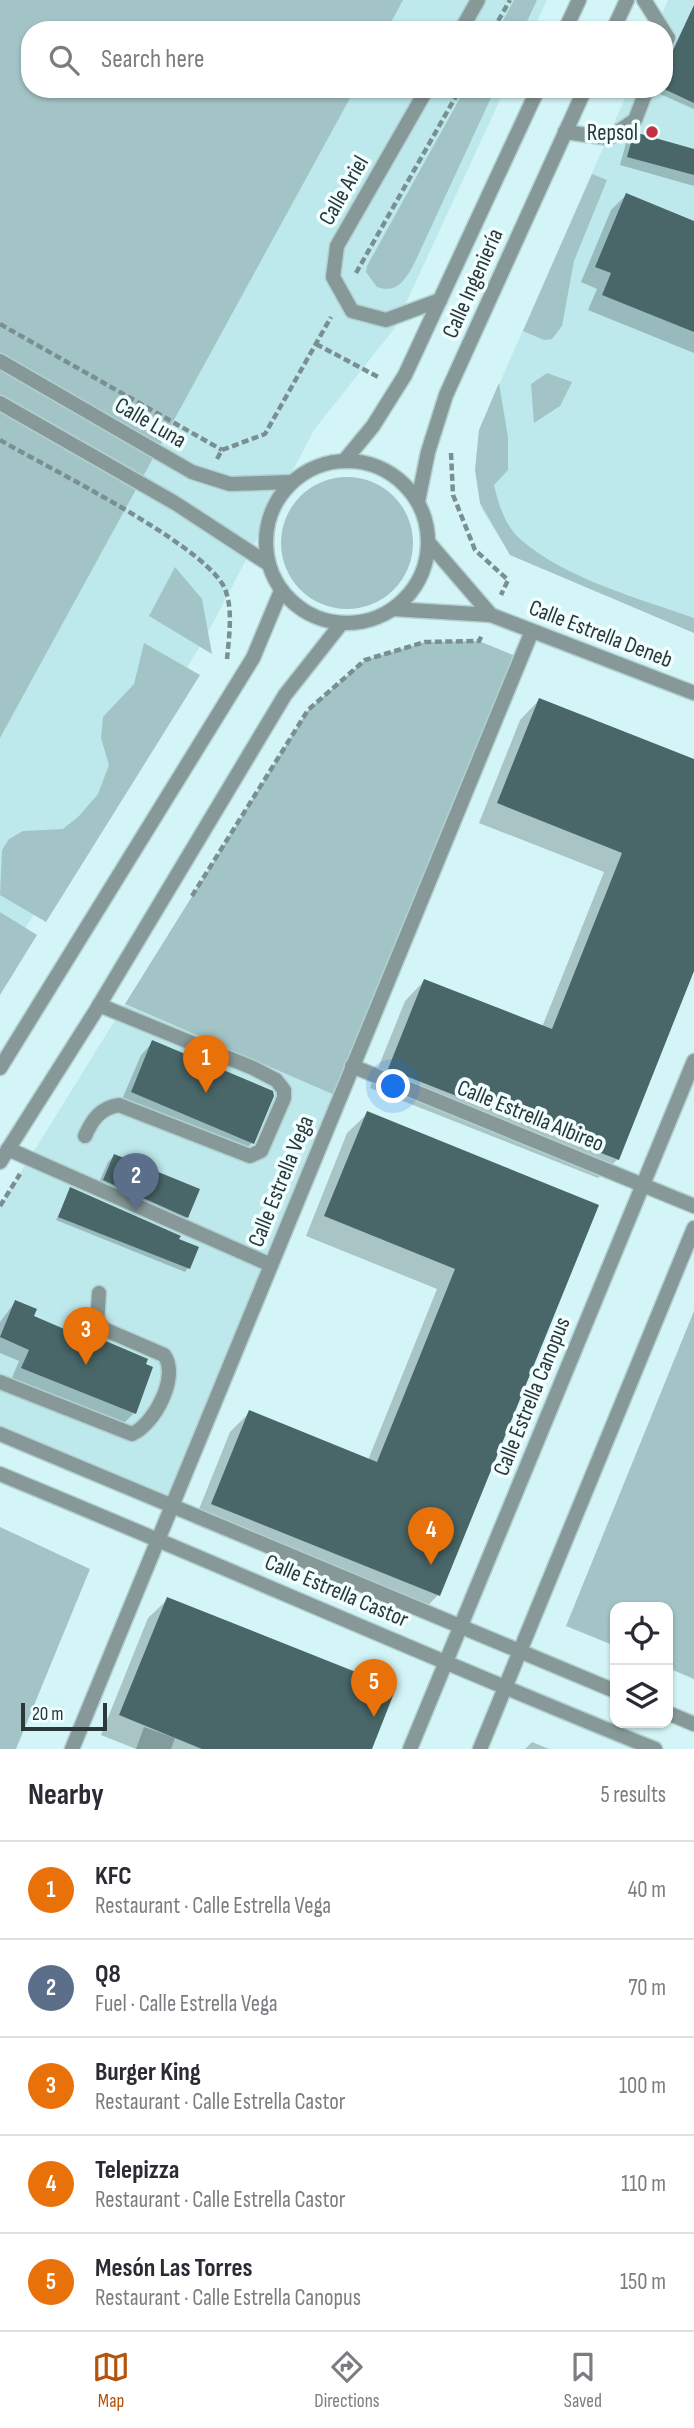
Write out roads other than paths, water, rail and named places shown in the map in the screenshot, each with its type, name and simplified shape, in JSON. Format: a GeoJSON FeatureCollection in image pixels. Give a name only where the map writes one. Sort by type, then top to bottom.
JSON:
{"type":"FeatureCollection","features":[{"type":"Feature","properties":{"kind":"street"},"geometry":{"type":"LineString","coordinates":[[466,21],[478,0]]}},
{"type":"Feature","properties":{"kind":"street"},"geometry":{"type":"LineString","coordinates":[[569,21],[579,0]]}},
{"type":"Feature","properties":{"kind":"street"},"geometry":{"type":"LineString","coordinates":[[617,21],[627,0]]}},
{"type":"Feature","properties":{"kind":"street"},"geometry":{"type":"LineString","coordinates":[[644,0],[658,21]]}},
{"type":"Feature","properties":{"kind":"street","name":"Calle Ariel"},"geometry":{"type":"LineString","coordinates":[[422,98],[337,246],[333,277],[352,311],[386,320],[440,300]]}},
{"type":"Feature","properties":{"kind":"street","name":"Calle Ingeniería"},"geometry":{"type":"LineString","coordinates":[[345,460],[373,426],[405,375],[534,98]]}},
{"type":"Feature","properties":{"kind":"street","name":"Calle Ingeniería"},"geometry":{"type":"LineString","coordinates":[[418,502],[428,452],[446,395],[581,98]]}},
{"type":"Feature","properties":{"kind":"street"},"geometry":{"type":"LineString","coordinates":[[565,132],[610,138],[635,120],[644,98]]}},
{"type":"Feature","properties":{"kind":"street","name":"Calle Luna"},"geometry":{"type":"LineString","coordinates":[[0,361],[192,472],[230,484],[291,482]]}},
{"type":"Feature","properties":{"kind":"street"},"geometry":{"type":"LineString","coordinates":[[0,403],[174,503],[267,563]]}},
{"type":"Feature","properties":{"kind":"street"},"geometry":{"type":"LineString","coordinates":[[345,460],[374,465],[399,479],[418,502],[426,521],[429,543],[425,568],[412,592],[393,609],[377,618],[341,624],[307,614],[281,591],[267,563],[265,534],[273,505],[291,482],[316,466],[345,460]]}},
{"type":"Feature","properties":{"kind":"street"},"geometry":{"type":"LineString","coordinates":[[429,543],[491,615]]}},
{"type":"Feature","properties":{"kind":"street"},"geometry":{"type":"LineString","coordinates":[[0,1068],[253,658],[281,591]]}},
{"type":"Feature","properties":{"kind":"street"},"geometry":{"type":"LineString","coordinates":[[393,609],[491,615]]}},
{"type":"Feature","properties":{"kind":"street","name":"Calle Estrella Deneb"},"geometry":{"type":"LineString","coordinates":[[491,615],[694,693]]}},
{"type":"Feature","properties":{"kind":"street"},"geometry":{"type":"LineString","coordinates":[[0,1162],[99,1005],[281,701],[341,624]]}},
{"type":"Feature","properties":{"kind":"street","name":"Calle Estrella Vega"},"geometry":{"type":"LineString","coordinates":[[72,1749],[532,631]]}},
{"type":"Feature","properties":{"kind":"street"},"geometry":{"type":"LineString","coordinates":[[85,1136],[92,1120],[102,1111],[119,1105],[250,1156],[261,1151],[284,1098],[284,1090],[276,1080],[253,1068],[99,1005]]}},
{"type":"Feature","properties":{"kind":"street","name":"Calle Estrella Canopus"},"geometry":{"type":"LineString","coordinates":[[410,1749],[694,1061]]}},
{"type":"Feature","properties":{"kind":"street","name":"Calle Estrella Albireo"},"geometry":{"type":"LineString","coordinates":[[352,1066],[694,1206]]}},
{"type":"Feature","properties":{"kind":"street"},"geometry":{"type":"LineString","coordinates":[[8,1149],[271,1265]]}},
{"type":"Feature","properties":{"kind":"street"},"geometry":{"type":"LineString","coordinates":[[480,1749],[694,1228]]}},
{"type":"Feature","properties":{"kind":"street"},"geometry":{"type":"LineString","coordinates":[[0,1381],[132,1434],[144,1429],[152,1420],[171,1374],[170,1363],[164,1355],[106,1330],[97,1323],[99,1293]]}},
{"type":"Feature","properties":{"kind":"street","name":"Calle Estrella Castor"},"geometry":{"type":"LineString","coordinates":[[0,1434],[173,1504],[610,1689]]}},
{"type":"Feature","properties":{"kind":"street","name":"Calle Estrella Castor"},"geometry":{"type":"LineString","coordinates":[[0,1474],[159,1539],[505,1689],[656,1749]]}},
{"type":"Feature","properties":{"kind":"street"},"geometry":{"type":"LineString","coordinates":[[673,1715],[694,1724]]}},
{"type":"Feature","properties":{"kind":"place","name":"Repsol"},"geometry":{"type":"Point","coordinates":[652,132]}},
{"type":"Feature","properties":{"kind":"place","name":"KFC"},"geometry":{"type":"Point","coordinates":[206,1093]}},
{"type":"Feature","properties":{"kind":"place","name":"Q8"},"geometry":{"type":"Point","coordinates":[136,1211]}},
{"type":"Feature","properties":{"kind":"place","name":"Burger King"},"geometry":{"type":"Point","coordinates":[86,1365]}},
{"type":"Feature","properties":{"kind":"place","name":"Telepizza"},"geometry":{"type":"Point","coordinates":[431,1565]}},
{"type":"Feature","properties":{"kind":"place","name":"Mesón Las Torres"},"geometry":{"type":"Point","coordinates":[374,1717]}}]}
